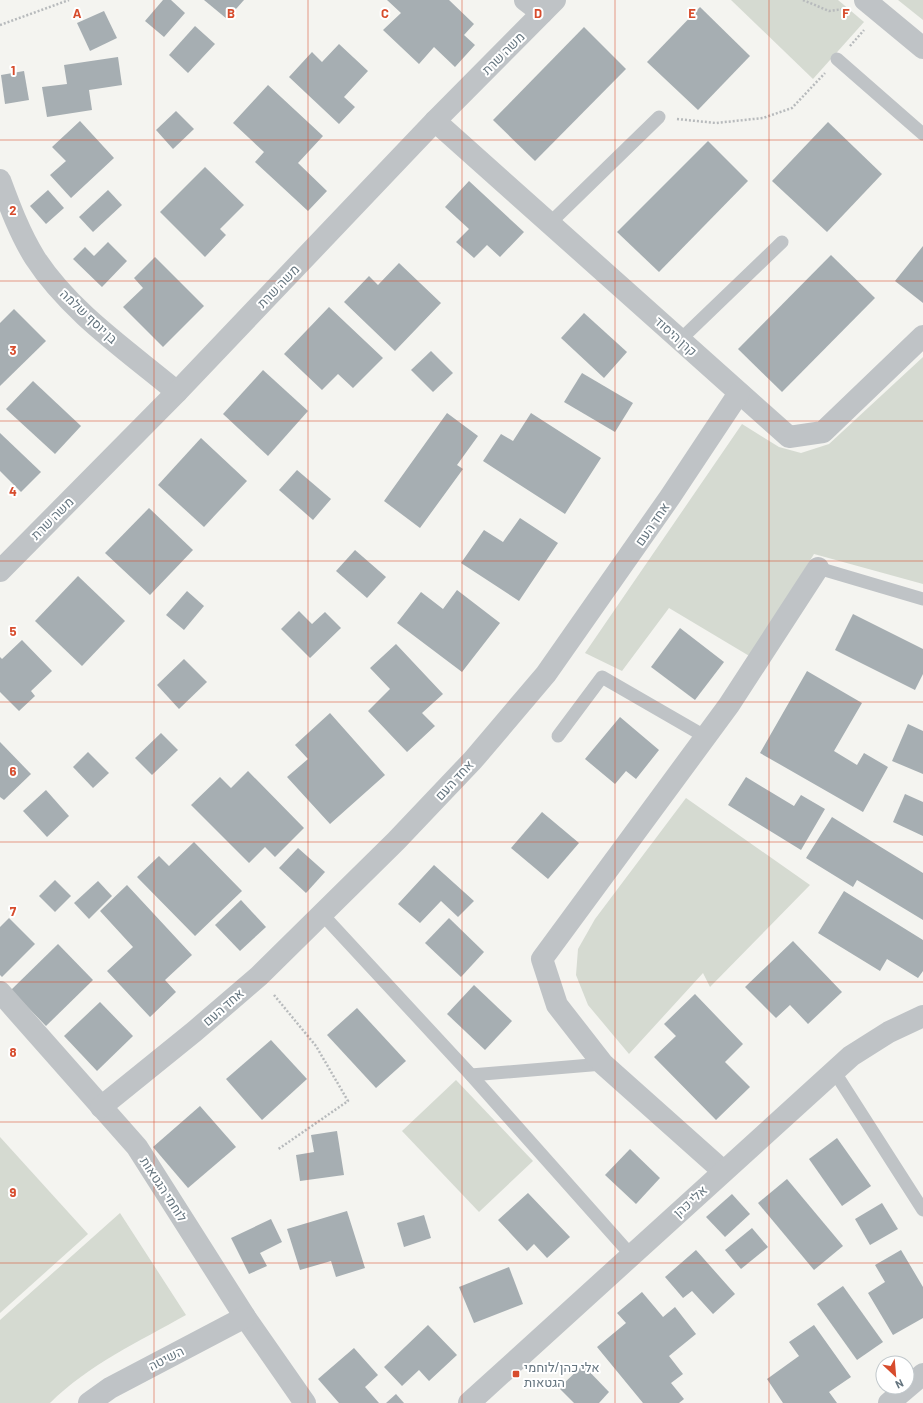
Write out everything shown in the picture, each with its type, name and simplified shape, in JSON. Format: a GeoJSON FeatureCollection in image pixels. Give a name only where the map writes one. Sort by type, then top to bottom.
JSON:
{"type":"FeatureCollection","features":[{"type":"Feature","properties":{"kind":"street"},"geometry":{"type":"LineString","coordinates":[[525,0],[548,7]]}},
{"type":"Feature","properties":{"kind":"street","name":"משה שרת"},"geometry":{"type":"LineString","coordinates":[[0,571],[177,392],[435,121],[548,7]]}},
{"type":"Feature","properties":{"kind":"street"},"geometry":{"type":"LineString","coordinates":[[865,7],[923,48]]}},
{"type":"Feature","properties":{"kind":"street","name":"קרן היסוד"},"geometry":{"type":"LineString","coordinates":[[435,121],[789,437],[823,432],[923,336]]}},
{"type":"Feature","properties":{"kind":"street","name":"בן יוסף שלמה"},"geometry":{"type":"LineString","coordinates":[[2,193],[35,258],[64,295],[177,392]]}},
{"type":"Feature","properties":{"kind":"street","name":"אחד העם"},"geometry":{"type":"LineString","coordinates":[[101,1106],[196,1031],[259,976],[396,841],[473,760],[546,674],[670,498],[739,393]]}},
{"type":"Feature","properties":{"kind":"street"},"geometry":{"type":"LineString","coordinates":[[723,1171],[603,1064],[557,1006],[542,959],[729,705],[818,568]]}},
{"type":"Feature","properties":{"kind":"street","name":"לוחמי הגטאות"},"geometry":{"type":"LineString","coordinates":[[0,992],[137,1147],[246,1317],[305,1403]]}},
{"type":"Feature","properties":{"kind":"street","name":"אלי כהן"},"geometry":{"type":"LineString","coordinates":[[469,1403],[851,1056],[889,1032],[923,1016]]}},
{"type":"Feature","properties":{"kind":"street","name":"השיטה"},"geometry":{"type":"LineString","coordinates":[[89,1403],[128,1378],[246,1317]]}},
{"type":"Feature","properties":{"kind":"street"},"geometry":{"type":"LineString","coordinates":[[889,1403],[923,1374]]}},
{"type":"Feature","properties":{"kind":"lane"},"geometry":{"type":"LineString","coordinates":[[837,59],[923,134]]}},
{"type":"Feature","properties":{"kind":"lane"},"geometry":{"type":"LineString","coordinates":[[550,224],[659,117]]}},
{"type":"Feature","properties":{"kind":"lane"},"geometry":{"type":"LineString","coordinates":[[680,340],[782,242]]}},
{"type":"Feature","properties":{"kind":"lane"},"geometry":{"type":"LineString","coordinates":[[818,568],[923,599]]}},
{"type":"Feature","properties":{"kind":"lane"},"geometry":{"type":"LineString","coordinates":[[558,736],[602,677],[706,737]]}},
{"type":"Feature","properties":{"kind":"lane"},"geometry":{"type":"LineString","coordinates":[[322,914],[472,1075],[631,1255]]}},
{"type":"Feature","properties":{"kind":"lane"},"geometry":{"type":"LineString","coordinates":[[472,1075],[603,1064]]}},
{"type":"Feature","properties":{"kind":"lane"},"geometry":{"type":"LineString","coordinates":[[834,1071],[923,1210]]}},
{"type":"Feature","properties":{"kind":"path"},"geometry":{"type":"LineString","coordinates":[[0,25],[69,0]]}},
{"type":"Feature","properties":{"kind":"path"},"geometry":{"type":"LineString","coordinates":[[803,0],[829,11],[865,7]]}},
{"type":"Feature","properties":{"kind":"path"},"geometry":{"type":"LineString","coordinates":[[659,117],[716,123],[763,118],[792,108],[837,59],[865,7]]}},
{"type":"Feature","properties":{"kind":"path"},"geometry":{"type":"LineString","coordinates":[[259,976],[316,1046],[348,1102],[277,1150]]}},
{"type":"Feature","properties":{"kind":"shaded area"},"geometry":{"type":"Polygon","coordinates":[[[731,0],[838,0],[864,22],[813,79],[731,0]]]}},
{"type":"Feature","properties":{"kind":"shaded area"},"geometry":{"type":"Polygon","coordinates":[[[898,0],[923,0],[923,20],[898,0]]]}},
{"type":"Feature","properties":{"kind":"shaded area"},"geometry":{"type":"Polygon","coordinates":[[[923,357],[923,584],[814,554],[751,657],[669,608],[622,671],[585,653],[742,424],[779,447],[801,453],[829,444],[923,357]]]}},
{"type":"Feature","properties":{"kind":"shaded area"},"geometry":{"type":"Polygon","coordinates":[[[686,798],[810,885],[710,987],[703,973],[629,1054],[588,1005],[576,975],[578,949],[595,919],[686,798]]]}},
{"type":"Feature","properties":{"kind":"shaded area"},"geometry":{"type":"Polygon","coordinates":[[[456,1080],[533,1161],[479,1212],[402,1131],[456,1080]]]}},
{"type":"Feature","properties":{"kind":"shaded area"},"geometry":{"type":"Polygon","coordinates":[[[0,1137],[88,1234],[0,1313],[0,1137]]]}},
{"type":"Feature","properties":{"kind":"shaded area"},"geometry":{"type":"Polygon","coordinates":[[[120,1213],[186,1315],[98,1365],[65,1389],[50,1403],[0,1403],[0,1320],[120,1213]]]}},
{"type":"Feature","properties":{"kind":"building"},"geometry":{"type":"Polygon","coordinates":[[[163,0],[171,0],[185,13],[164,37],[145,21],[163,0]]]}},
{"type":"Feature","properties":{"kind":"building"},"geometry":{"type":"Polygon","coordinates":[[[204,0],[244,0],[227,19],[204,0]]]}},
{"type":"Feature","properties":{"kind":"building"},"geometry":{"type":"Polygon","coordinates":[[[387,0],[449,0],[474,24],[464,35],[475,45],[455,67],[434,47],[419,64],[383,30],[401,13],[387,0]]]}},
{"type":"Feature","properties":{"kind":"building"},"geometry":{"type":"Polygon","coordinates":[[[700,7],[750,56],[698,110],[647,62],[700,7]]]}},
{"type":"Feature","properties":{"kind":"building"},"geometry":{"type":"Polygon","coordinates":[[[104,11],[117,38],[90,51],[77,23],[104,11]]]}},
{"type":"Feature","properties":{"kind":"building"},"geometry":{"type":"Polygon","coordinates":[[[195,26],[215,44],[188,73],[169,55],[195,26]]]}},
{"type":"Feature","properties":{"kind":"building"},"geometry":{"type":"Polygon","coordinates":[[[584,27],[626,69],[535,161],[493,120],[584,27]]]}},
{"type":"Feature","properties":{"kind":"building"},"geometry":{"type":"Polygon","coordinates":[[[339,44],[368,71],[344,97],[355,107],[339,124],[289,77],[312,52],[322,62],[339,44]]]}},
{"type":"Feature","properties":{"kind":"building"},"geometry":{"type":"Polygon","coordinates":[[[118,57],[122,85],[89,90],[92,110],[47,117],[42,87],[67,84],[64,65],[118,57]]]}},
{"type":"Feature","properties":{"kind":"building"},"geometry":{"type":"Polygon","coordinates":[[[24,71],[29,100],[5,104],[1,75],[24,71]]]}},
{"type":"Feature","properties":{"kind":"building"},"geometry":{"type":"Polygon","coordinates":[[[268,85],[323,136],[298,163],[327,191],[308,211],[255,162],[264,152],[233,123],[268,85]]]}},
{"type":"Feature","properties":{"kind":"building"},"geometry":{"type":"Polygon","coordinates":[[[176,111],[194,129],[173,149],[156,130],[176,111]]]}},
{"type":"Feature","properties":{"kind":"building"},"geometry":{"type":"Polygon","coordinates":[[[80,121],[114,158],[71,198],[50,175],[66,161],[52,147],[80,121]]]}},
{"type":"Feature","properties":{"kind":"building"},"geometry":{"type":"Polygon","coordinates":[[[828,122],[882,174],[827,232],[772,181],[828,122]]]}},
{"type":"Feature","properties":{"kind":"building"},"geometry":{"type":"Polygon","coordinates":[[[708,141],[748,181],[659,272],[617,232],[708,141]]]}},
{"type":"Feature","properties":{"kind":"building"},"geometry":{"type":"Polygon","coordinates":[[[205,167],[244,205],[220,229],[226,235],[205,257],[160,212],[205,167]]]}},
{"type":"Feature","properties":{"kind":"building"},"geometry":{"type":"Polygon","coordinates":[[[469,181],[524,232],[500,257],[487,245],[474,258],[456,242],[469,229],[445,207],[469,181]]]}},
{"type":"Feature","properties":{"kind":"building"},"geometry":{"type":"Polygon","coordinates":[[[48,190],[64,208],[46,224],[30,206],[48,190]]]}},
{"type":"Feature","properties":{"kind":"building"},"geometry":{"type":"Polygon","coordinates":[[[108,190],[122,205],[93,232],[79,217],[108,190]]]}},
{"type":"Feature","properties":{"kind":"building"},"geometry":{"type":"Polygon","coordinates":[[[108,242],[127,261],[102,287],[73,259],[85,247],[94,256],[108,242]]]}},
{"type":"Feature","properties":{"kind":"building"},"geometry":{"type":"Polygon","coordinates":[[[923,246],[923,303],[895,281],[923,246]]]}},
{"type":"Feature","properties":{"kind":"building"},"geometry":{"type":"Polygon","coordinates":[[[831,255],[875,298],[782,392],[738,349],[831,255]]]}},
{"type":"Feature","properties":{"kind":"building"},"geometry":{"type":"Polygon","coordinates":[[[155,257],[204,306],[163,347],[123,307],[143,288],[134,278],[155,257]]]}},
{"type":"Feature","properties":{"kind":"building"},"geometry":{"type":"Polygon","coordinates":[[[399,263],[441,303],[395,351],[344,302],[369,276],[378,285],[399,263]]]}},
{"type":"Feature","properties":{"kind":"building"},"geometry":{"type":"Polygon","coordinates":[[[329,307],[383,358],[353,388],[338,374],[322,390],[284,354],[329,307]]]}},
{"type":"Feature","properties":{"kind":"building"},"geometry":{"type":"Polygon","coordinates":[[[14,309],[46,341],[0,386],[0,323],[14,309]]]}},
{"type":"Feature","properties":{"kind":"building"},"geometry":{"type":"Polygon","coordinates":[[[584,313],[627,352],[604,378],[561,338],[584,313]]]}},
{"type":"Feature","properties":{"kind":"building"},"geometry":{"type":"Polygon","coordinates":[[[431,351],[453,373],[433,392],[411,370],[431,351]]]}},
{"type":"Feature","properties":{"kind":"building"},"geometry":{"type":"Polygon","coordinates":[[[263,370],[308,411],[268,456],[223,414],[263,370]]]}},
{"type":"Feature","properties":{"kind":"building"},"geometry":{"type":"Polygon","coordinates":[[[582,373],[633,403],[615,432],[564,402],[582,373]]]}},
{"type":"Feature","properties":{"kind":"building"},"geometry":{"type":"Polygon","coordinates":[[[33,381],[81,426],[55,454],[6,409],[33,381]]]}},
{"type":"Feature","properties":{"kind":"building"},"geometry":{"type":"Polygon","coordinates":[[[447,413],[478,436],[457,465],[463,469],[420,528],[384,501],[447,413]]]}},
{"type":"Feature","properties":{"kind":"building"},"geometry":{"type":"Polygon","coordinates":[[[531,413],[601,458],[565,514],[483,461],[501,434],[513,441],[531,413]]]}},
{"type":"Feature","properties":{"kind":"building"},"geometry":{"type":"Polygon","coordinates":[[[0,433],[41,472],[21,492],[0,471],[0,433]]]}},
{"type":"Feature","properties":{"kind":"building"},"geometry":{"type":"Polygon","coordinates":[[[201,438],[247,481],[204,527],[158,485],[201,438]]]}},
{"type":"Feature","properties":{"kind":"building"},"geometry":{"type":"Polygon","coordinates":[[[297,470],[331,499],[313,520],[279,490],[297,470]]]}},
{"type":"Feature","properties":{"kind":"building"},"geometry":{"type":"Polygon","coordinates":[[[149,508],[193,550],[150,595],[105,553],[149,508]]]}},
{"type":"Feature","properties":{"kind":"building"},"geometry":{"type":"Polygon","coordinates":[[[520,518],[558,543],[519,601],[461,563],[484,530],[503,542],[520,518]]]}},
{"type":"Feature","properties":{"kind":"building"},"geometry":{"type":"Polygon","coordinates":[[[355,550],[386,577],[367,598],[336,571],[355,550]]]}},
{"type":"Feature","properties":{"kind":"building"},"geometry":{"type":"Polygon","coordinates":[[[78,576],[125,621],[82,666],[35,621],[78,576]]]}},
{"type":"Feature","properties":{"kind":"building"},"geometry":{"type":"Polygon","coordinates":[[[457,590],[500,623],[462,672],[397,623],[421,592],[443,609],[457,590]]]}},
{"type":"Feature","properties":{"kind":"building"},"geometry":{"type":"Polygon","coordinates":[[[187,591],[204,606],[184,630],[166,615],[187,591]]]}},
{"type":"Feature","properties":{"kind":"building"},"geometry":{"type":"Polygon","coordinates":[[[299,611],[312,624],[325,612],[341,628],[310,658],[281,629],[299,611]]]}},
{"type":"Feature","properties":{"kind":"building"},"geometry":{"type":"Polygon","coordinates":[[[853,614],[923,649],[923,674],[915,690],[835,650],[853,614]]]}},
{"type":"Feature","properties":{"kind":"building"},"geometry":{"type":"Polygon","coordinates":[[[680,628],[724,662],[695,700],[651,667],[680,628]]]}},
{"type":"Feature","properties":{"kind":"building"},"geometry":{"type":"Polygon","coordinates":[[[22,640],[52,671],[31,691],[35,696],[19,711],[0,692],[0,657],[2,659],[22,640]]]}},
{"type":"Feature","properties":{"kind":"building"},"geometry":{"type":"Polygon","coordinates":[[[396,644],[443,694],[422,713],[435,726],[407,752],[368,711],[390,689],[370,668],[396,644]]]}},
{"type":"Feature","properties":{"kind":"building"},"geometry":{"type":"Polygon","coordinates":[[[184,659],[207,682],[179,709],[157,685],[184,659]]]}},
{"type":"Feature","properties":{"kind":"building"},"geometry":{"type":"Polygon","coordinates":[[[807,671],[862,703],[834,751],[857,765],[864,753],[888,767],[863,812],[760,753],[807,671]]]}},
{"type":"Feature","properties":{"kind":"building"},"geometry":{"type":"Polygon","coordinates":[[[330,713],[385,775],[330,824],[287,777],[308,759],[295,745],[330,713]]]}},
{"type":"Feature","properties":{"kind":"building"},"geometry":{"type":"Polygon","coordinates":[[[620,717],[659,750],[636,779],[626,771],[615,784],[585,759],[620,717]]]}},
{"type":"Feature","properties":{"kind":"building"},"geometry":{"type":"Polygon","coordinates":[[[908,724],[923,731],[923,774],[892,761],[908,724]]]}},
{"type":"Feature","properties":{"kind":"building"},"geometry":{"type":"Polygon","coordinates":[[[161,733],[178,750],[152,775],[135,758],[161,733]]]}},
{"type":"Feature","properties":{"kind":"building"},"geometry":{"type":"Polygon","coordinates":[[[0,742],[31,774],[4,800],[0,797],[0,742]]]}},
{"type":"Feature","properties":{"kind":"building"},"geometry":{"type":"Polygon","coordinates":[[[88,752],[109,773],[93,788],[73,767],[88,752]]]}},
{"type":"Feature","properties":{"kind":"building"},"geometry":{"type":"Polygon","coordinates":[[[248,771],[304,828],[275,857],[265,847],[249,863],[191,805],[220,777],[231,788],[248,771]]]}},
{"type":"Feature","properties":{"kind":"building"},"geometry":{"type":"Polygon","coordinates":[[[746,777],[794,806],[801,795],[825,809],[801,850],[728,805],[746,777]]]}},
{"type":"Feature","properties":{"kind":"building"},"geometry":{"type":"Polygon","coordinates":[[[46,790],[69,816],[47,837],[23,811],[46,790]]]}},
{"type":"Feature","properties":{"kind":"building"},"geometry":{"type":"Polygon","coordinates":[[[905,794],[923,802],[923,836],[893,822],[905,794]]]}},
{"type":"Feature","properties":{"kind":"building"},"geometry":{"type":"Polygon","coordinates":[[[542,812],[579,843],[548,879],[511,848],[542,812]]]}},
{"type":"Feature","properties":{"kind":"building"},"geometry":{"type":"Polygon","coordinates":[[[832,817],[923,873],[923,920],[857,880],[853,887],[806,858],[832,817]]]}},
{"type":"Feature","properties":{"kind":"building"},"geometry":{"type":"Polygon","coordinates":[[[194,842],[242,891],[195,936],[137,877],[159,856],[169,866],[194,842]]]}},
{"type":"Feature","properties":{"kind":"building"},"geometry":{"type":"Polygon","coordinates":[[[298,848],[325,872],[306,893],[279,868],[298,848]]]}},
{"type":"Feature","properties":{"kind":"building"},"geometry":{"type":"Polygon","coordinates":[[[434,865],[474,901],[458,917],[441,901],[420,923],[398,904],[434,865]]]}},
{"type":"Feature","properties":{"kind":"building"},"geometry":{"type":"Polygon","coordinates":[[[55,880],[71,896],[55,912],[39,896],[55,880]]]}},
{"type":"Feature","properties":{"kind":"building"},"geometry":{"type":"Polygon","coordinates":[[[98,881],[112,896],[89,919],[74,903],[98,881]]]}},
{"type":"Feature","properties":{"kind":"building"},"geometry":{"type":"Polygon","coordinates":[[[127,885],[192,955],[165,980],[176,992],[150,1017],[107,971],[133,947],[100,911],[127,885]]]}},
{"type":"Feature","properties":{"kind":"building"},"geometry":{"type":"Polygon","coordinates":[[[844,891],[923,940],[923,971],[918,978],[887,959],[880,971],[818,933],[844,891]]]}},
{"type":"Feature","properties":{"kind":"building"},"geometry":{"type":"Polygon","coordinates":[[[241,900],[266,927],[240,951],[215,925],[241,900]]]}},
{"type":"Feature","properties":{"kind":"building"},"geometry":{"type":"Polygon","coordinates":[[[9,918],[35,944],[2,977],[0,975],[0,927],[9,918]]]}},
{"type":"Feature","properties":{"kind":"building"},"geometry":{"type":"Polygon","coordinates":[[[449,918],[484,952],[461,977],[425,943],[449,918]]]}},
{"type":"Feature","properties":{"kind":"building"},"geometry":{"type":"Polygon","coordinates":[[[793,941],[842,992],[808,1024],[790,1005],[776,1018],[745,987],[793,941]]]}},
{"type":"Feature","properties":{"kind":"building"},"geometry":{"type":"Polygon","coordinates":[[[58,944],[93,980],[46,1026],[11,990],[58,944]]]}},
{"type":"Feature","properties":{"kind":"building"},"geometry":{"type":"Polygon","coordinates":[[[474,985],[512,1021],[485,1050],[447,1014],[474,985]]]}},
{"type":"Feature","properties":{"kind":"building"},"geometry":{"type":"Polygon","coordinates":[[[695,994],[743,1044],[725,1062],[750,1087],[716,1120],[654,1057],[676,1036],[664,1024],[695,994]]]}},
{"type":"Feature","properties":{"kind":"building"},"geometry":{"type":"Polygon","coordinates":[[[100,1002],[133,1036],[97,1071],[64,1036],[100,1002]]]}},
{"type":"Feature","properties":{"kind":"building"},"geometry":{"type":"Polygon","coordinates":[[[357,1008],[406,1061],[376,1088],[327,1035],[357,1008]]]}},
{"type":"Feature","properties":{"kind":"building"},"geometry":{"type":"Polygon","coordinates":[[[271,1040],[307,1079],[262,1120],[226,1079],[271,1040]]]}},
{"type":"Feature","properties":{"kind":"building"},"geometry":{"type":"Polygon","coordinates":[[[200,1106],[236,1147],[188,1188],[153,1147],[200,1106]]]}},
{"type":"Feature","properties":{"kind":"building"},"geometry":{"type":"Polygon","coordinates":[[[337,1131],[344,1175],[300,1181],[296,1155],[314,1152],[311,1135],[337,1131]]]}},
{"type":"Feature","properties":{"kind":"building"},"geometry":{"type":"Polygon","coordinates":[[[837,1138],[871,1186],[842,1206],[809,1159],[837,1138]]]}},
{"type":"Feature","properties":{"kind":"building"},"geometry":{"type":"Polygon","coordinates":[[[630,1149],[660,1178],[636,1204],[605,1175],[630,1149]]]}},
{"type":"Feature","properties":{"kind":"building"},"geometry":{"type":"Polygon","coordinates":[[[787,1179],[843,1246],[814,1270],[758,1203],[787,1179]]]}},
{"type":"Feature","properties":{"kind":"building"},"geometry":{"type":"Polygon","coordinates":[[[528,1193],[570,1237],[547,1258],[534,1244],[527,1251],[498,1220],[528,1193]]]}},
{"type":"Feature","properties":{"kind":"building"},"geometry":{"type":"Polygon","coordinates":[[[732,1194],[750,1214],[725,1237],[706,1217],[732,1194]]]}},
{"type":"Feature","properties":{"kind":"building"},"geometry":{"type":"Polygon","coordinates":[[[882,1203],[898,1229],[870,1245],[855,1219],[882,1203]]]}},
{"type":"Feature","properties":{"kind":"building"},"geometry":{"type":"Polygon","coordinates":[[[347,1211],[365,1268],[336,1277],[331,1261],[300,1270],[287,1229],[347,1211]]]}},
{"type":"Feature","properties":{"kind":"building"},"geometry":{"type":"Polygon","coordinates":[[[424,1215],[431,1238],[404,1247],[397,1223],[424,1215]]]}},
{"type":"Feature","properties":{"kind":"building"},"geometry":{"type":"Polygon","coordinates":[[[271,1219],[282,1242],[260,1253],[267,1266],[249,1274],[231,1238],[271,1219]]]}},
{"type":"Feature","properties":{"kind":"building"},"geometry":{"type":"Polygon","coordinates":[[[752,1228],[768,1247],[741,1269],[725,1250],[752,1228]]]}},
{"type":"Feature","properties":{"kind":"building"},"geometry":{"type":"Polygon","coordinates":[[[696,1250],[735,1294],[713,1314],[692,1291],[683,1298],[665,1277],[696,1250]]]}},
{"type":"Feature","properties":{"kind":"building"},"geometry":{"type":"Polygon","coordinates":[[[901,1250],[923,1287],[923,1318],[893,1335],[868,1293],[885,1282],[875,1265],[901,1250]]]}},
{"type":"Feature","properties":{"kind":"building"},"geometry":{"type":"Polygon","coordinates":[[[509,1267],[523,1304],[474,1323],[459,1287],[509,1267]]]}},
{"type":"Feature","properties":{"kind":"building"},"geometry":{"type":"Polygon","coordinates":[[[843,1286],[883,1342],[857,1360],[817,1304],[843,1286]]]}},
{"type":"Feature","properties":{"kind":"building"},"geometry":{"type":"Polygon","coordinates":[[[642,1292],[663,1317],[675,1307],[696,1334],[669,1356],[683,1374],[671,1383],[684,1399],[679,1403],[643,1403],[597,1347],[626,1323],[617,1313],[642,1292]]]}},
{"type":"Feature","properties":{"kind":"building"},"geometry":{"type":"Polygon","coordinates":[[[428,1325],[457,1355],[429,1381],[419,1370],[402,1386],[384,1367],[428,1325]]]}},
{"type":"Feature","properties":{"kind":"building"},"geometry":{"type":"Polygon","coordinates":[[[814,1325],[851,1377],[829,1392],[837,1403],[783,1403],[767,1379],[799,1356],[789,1342],[814,1325]]]}},
{"type":"Feature","properties":{"kind":"building"},"geometry":{"type":"Polygon","coordinates":[[[354,1348],[378,1375],[365,1387],[379,1403],[339,1403],[318,1379],[354,1348]]]}},
{"type":"Feature","properties":{"kind":"building"},"geometry":{"type":"Polygon","coordinates":[[[583,1365],[609,1392],[599,1403],[574,1403],[559,1388],[583,1365]]]}},
{"type":"Feature","properties":{"kind":"building"},"geometry":{"type":"Polygon","coordinates":[[[396,1394],[404,1403],[386,1403],[396,1394]]]}},
{"type":"Feature","properties":{"kind":"place","name":"אלי כהן/לוחמי הגטאות"},"geometry":{"type":"Point","coordinates":[516,1374]}}]}
